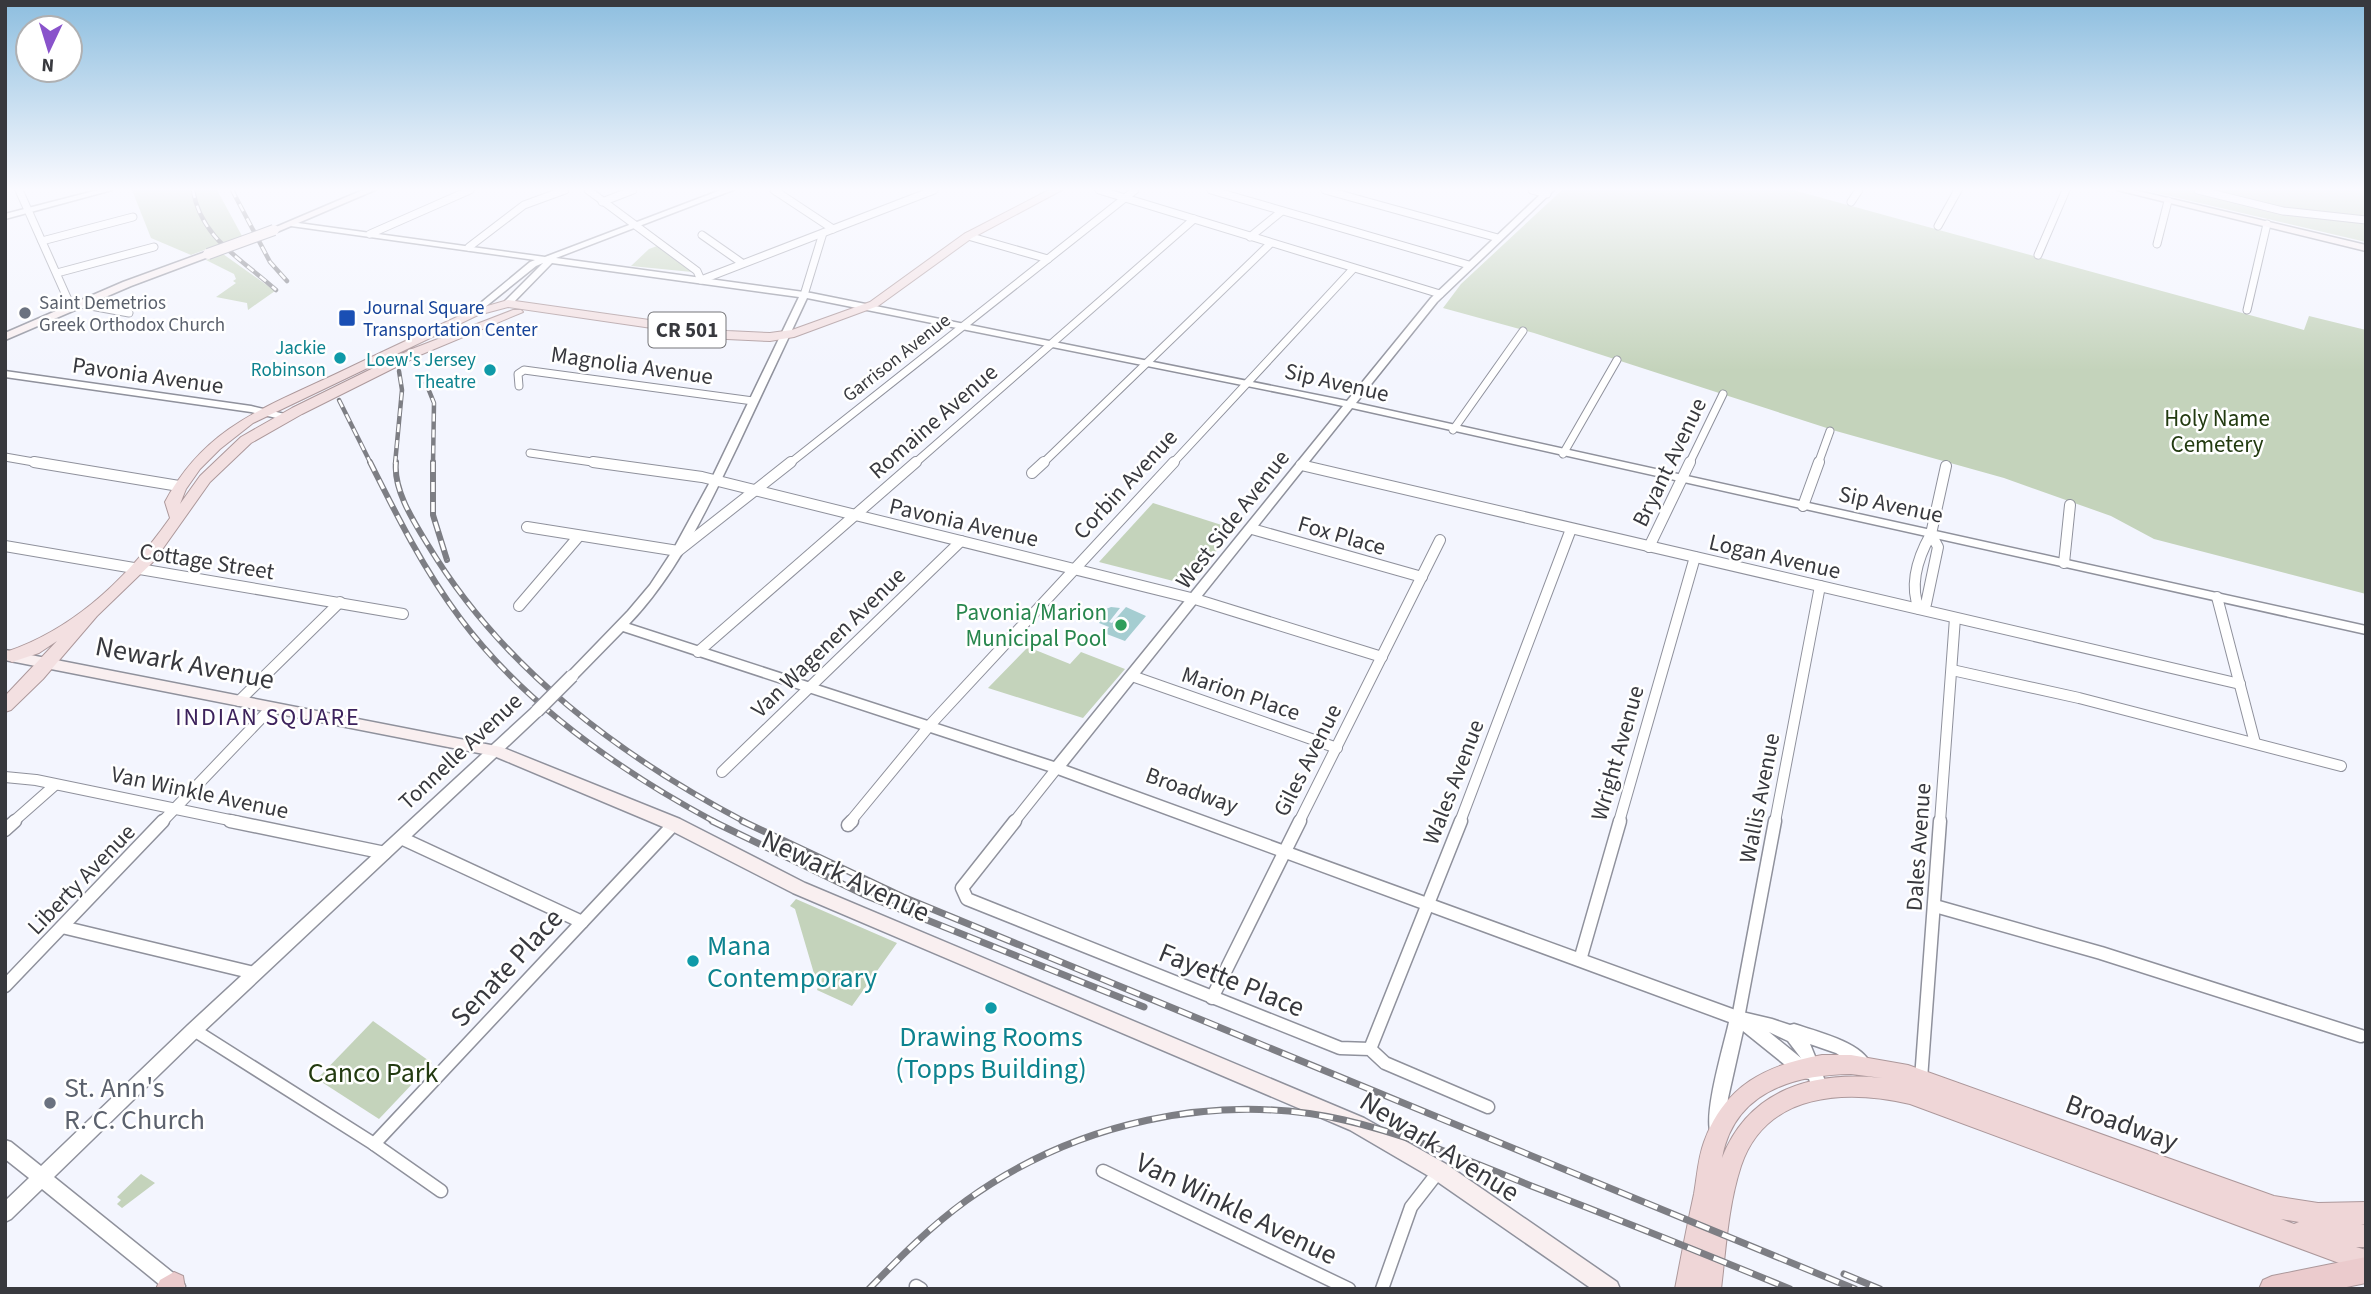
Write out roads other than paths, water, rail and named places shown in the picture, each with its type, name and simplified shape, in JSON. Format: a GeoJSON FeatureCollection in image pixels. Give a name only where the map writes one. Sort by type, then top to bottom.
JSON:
{"type":"FeatureCollection","features":[{"type":"Feature","properties":{"kind":"highway","name":"Broadway"},"geometry":{"type":"LineString","coordinates":[[1716,1136],[1731,1109],[1749,1091],[1781,1073],[1807,1066],[1863,1063],[1921,1079],[2261,1203],[2318,1214],[2366,1213]]}},
{"type":"Feature","properties":{"kind":"highway","name":"Broadway"},"geometry":{"type":"LineString","coordinates":[[1820,1088],[1868,1086],[1910,1094],[2258,1222]]}},
{"type":"Feature","properties":{"kind":"highway"},"geometry":{"type":"LineString","coordinates":[[1709,1289],[1729,1174],[1739,1145],[1751,1128],[1774,1107],[1820,1088]]}},
{"type":"Feature","properties":{"kind":"highway"},"geometry":{"type":"LineString","coordinates":[[1687,1289],[1716,1136]]}},
{"type":"Feature","properties":{"kind":"highway"},"geometry":{"type":"LineString","coordinates":[[2258,1222],[2311,1234],[2366,1236]]}},
{"type":"Feature","properties":{"kind":"highway"},"geometry":{"type":"LineString","coordinates":[[2258,1222],[2366,1262]]}},
{"type":"Feature","properties":{"kind":"highway"},"geometry":{"type":"LineString","coordinates":[[2272,1289],[2366,1270]]}},
{"type":"Feature","properties":{"kind":"main road"},"geometry":{"type":"LineString","coordinates":[[5,337],[218,250]]}},
{"type":"Feature","properties":{"kind":"main road","name":"CR 501"},"geometry":{"type":"LineString","coordinates":[[176,516],[172,502],[179,486],[217,444],[264,411],[474,313],[508,303],[727,335],[782,335],[864,308],[947,250]]}},
{"type":"Feature","properties":{"kind":"main road"},"geometry":{"type":"LineString","coordinates":[[416,352],[508,303]]}},
{"type":"Feature","properties":{"kind":"main road","name":"CR 501"},"geometry":{"type":"LineString","coordinates":[[5,706],[47,664],[88,616],[155,551],[176,516],[188,506],[205,479],[246,440],[285,417],[416,352],[504,315],[558,312]]}},
{"type":"Feature","properties":{"kind":"main road"},"geometry":{"type":"LineString","coordinates":[[285,417],[294,405],[339,377]]}},
{"type":"Feature","properties":{"kind":"main road"},"geometry":{"type":"LineString","coordinates":[[205,479],[218,454],[257,422],[264,411]]}},
{"type":"Feature","properties":{"kind":"main road"},"geometry":{"type":"LineString","coordinates":[[9,655],[33,649],[88,616]]}},
{"type":"Feature","properties":{"kind":"main road","name":"Newark Avenue"},"geometry":{"type":"LineString","coordinates":[[9,655],[496,751],[674,824],[811,893],[1357,1124],[1439,1171],[1610,1289]]}},
{"type":"Feature","properties":{"kind":"street"},"geometry":{"type":"LineString","coordinates":[[47,250],[69,302],[76,306],[129,313]]}},
{"type":"Feature","properties":{"kind":"street"},"geometry":{"type":"LineString","coordinates":[[57,272],[141,250]]}},
{"type":"Feature","properties":{"kind":"street","name":"Sip Avenue"},"geometry":{"type":"LineString","coordinates":[[494,250],[550,258],[564,263],[804,295],[1247,383],[2366,630]]}},
{"type":"Feature","properties":{"kind":"street"},"geometry":{"type":"LineString","coordinates":[[474,313],[533,264],[570,250]]}},
{"type":"Feature","properties":{"kind":"street"},"geometry":{"type":"LineString","coordinates":[[668,250],[697,271],[701,280],[776,250]]}},
{"type":"Feature","properties":{"kind":"street"},"geometry":{"type":"LineString","coordinates":[[724,250],[742,263]]}},
{"type":"Feature","properties":{"kind":"street","name":"Tonnelle Avenue"},"geometry":{"type":"LineString","coordinates":[[5,1213],[40,1176],[254,973],[496,751],[622,626],[654,588],[678,551],[715,482],[782,335],[804,295],[818,250]]}},
{"type":"Feature","properties":{"kind":"street"},"geometry":{"type":"LineString","coordinates":[[1018,250],[1048,259]]}},
{"type":"Feature","properties":{"kind":"street","name":"Garrison Avenue"},"geometry":{"type":"LineString","coordinates":[[678,551],[1059,250]]}},
{"type":"Feature","properties":{"kind":"street","name":"Romaine Avenue"},"geometry":{"type":"LineString","coordinates":[[698,652],[1158,250]]}},
{"type":"Feature","properties":{"kind":"street"},"geometry":{"type":"LineString","coordinates":[[1032,473],[1263,250]]}},
{"type":"Feature","properties":{"kind":"street"},"geometry":{"type":"LineString","coordinates":[[1291,250],[1440,294]]}},
{"type":"Feature","properties":{"kind":"street"},"geometry":{"type":"LineString","coordinates":[[1418,250],[1469,265]]}},
{"type":"Feature","properties":{"kind":"street","name":"West Side Avenue"},"geometry":{"type":"LineString","coordinates":[[962,888],[1440,294],[1485,250]]}},
{"type":"Feature","properties":{"kind":"street"},"geometry":{"type":"LineString","coordinates":[[2038,255],[2040,250]]}},
{"type":"Feature","properties":{"kind":"street"},"geometry":{"type":"LineString","coordinates":[[2247,310],[2261,250]]}},
{"type":"Feature","properties":{"kind":"street"},"geometry":{"type":"LineString","coordinates":[[508,303],[546,266],[550,258]]}},
{"type":"Feature","properties":{"kind":"street","name":"Corbin Avenue"},"geometry":{"type":"LineString","coordinates":[[848,825],[930,725],[1353,269]]}},
{"type":"Feature","properties":{"kind":"street"},"geometry":{"type":"LineString","coordinates":[[1453,430],[1523,331]]}},
{"type":"Feature","properties":{"kind":"street"},"geometry":{"type":"LineString","coordinates":[[1563,454],[1616,360]]}},
{"type":"Feature","properties":{"kind":"street","name":"Magnolia Avenue"},"geometry":{"type":"LineString","coordinates":[[519,386],[519,373],[524,370],[754,401]]}},
{"type":"Feature","properties":{"kind":"street","name":"Pavonia Avenue"},"geometry":{"type":"LineString","coordinates":[[5,374],[264,411],[285,417]]}},
{"type":"Feature","properties":{"kind":"street","name":"Bryant Avenue"},"geometry":{"type":"LineString","coordinates":[[1649,547],[1723,394]]}},
{"type":"Feature","properties":{"kind":"street"},"geometry":{"type":"LineString","coordinates":[[1803,506],[1830,431]]}},
{"type":"Feature","properties":{"kind":"street","name":"Pavonia Avenue"},"geometry":{"type":"LineString","coordinates":[[530,453],[754,490],[1195,599],[1382,657]]}},
{"type":"Feature","properties":{"kind":"street"},"geometry":{"type":"LineString","coordinates":[[5,457],[179,486]]}},
{"type":"Feature","properties":{"kind":"street","name":"Logan Avenue"},"geometry":{"type":"LineString","coordinates":[[1301,465],[2240,684]]}},
{"type":"Feature","properties":{"kind":"street"},"geometry":{"type":"LineString","coordinates":[[1919,609],[1926,604],[1938,547],[1931,534],[1946,466]]}},
{"type":"Feature","properties":{"kind":"street"},"geometry":{"type":"LineString","coordinates":[[2064,563],[2070,505]]}},
{"type":"Feature","properties":{"kind":"street"},"geometry":{"type":"LineString","coordinates":[[527,527],[678,551]]}},
{"type":"Feature","properties":{"kind":"street","name":"Fox Place"},"geometry":{"type":"LineString","coordinates":[[1252,529],[1422,578]]}},
{"type":"Feature","properties":{"kind":"street","name":"Wales Avenue"},"geometry":{"type":"LineString","coordinates":[[1370,1049],[1571,529]]}},
{"type":"Feature","properties":{"kind":"street"},"geometry":{"type":"LineString","coordinates":[[519,606],[579,536]]}},
{"type":"Feature","properties":{"kind":"street","name":"Giles Avenue"},"geometry":{"type":"LineString","coordinates":[[1212,998],[1440,540]]}},
{"type":"Feature","properties":{"kind":"street","name":"Van Wagenen Avenue"},"geometry":{"type":"LineString","coordinates":[[722,772],[961,541]]}},
{"type":"Feature","properties":{"kind":"street","name":"Cottage Street"},"geometry":{"type":"LineString","coordinates":[[5,547],[403,614]]}},
{"type":"Feature","properties":{"kind":"street","name":"Wright Avenue"},"geometry":{"type":"LineString","coordinates":[[1580,960],[1695,557]]}},
{"type":"Feature","properties":{"kind":"street","name":"Wallis Avenue"},"geometry":{"type":"LineString","coordinates":[[1738,1018],[1820,586]]}},
{"type":"Feature","properties":{"kind":"street"},"geometry":{"type":"LineString","coordinates":[[2217,597],[2255,743]]}},
{"type":"Feature","properties":{"kind":"street"},"geometry":{"type":"LineString","coordinates":[[239,701],[340,602]]}},
{"type":"Feature","properties":{"kind":"street","name":"Dales Avenue"},"geometry":{"type":"LineString","coordinates":[[1921,1079],[1955,618]]}},
{"type":"Feature","properties":{"kind":"street","name":"Broadway"},"geometry":{"type":"LineString","coordinates":[[622,626],[806,689],[930,725],[1057,768],[1738,1018],[1784,1028],[1841,1048],[1863,1063]]}},
{"type":"Feature","properties":{"kind":"street"},"geometry":{"type":"LineString","coordinates":[[1952,670],[2079,698],[2341,766]]}},
{"type":"Feature","properties":{"kind":"street","name":"Marion Place"},"geometry":{"type":"LineString","coordinates":[[1132,677],[1337,748]]}},
{"type":"Feature","properties":{"kind":"street","name":"Liberty Avenue"},"geometry":{"type":"LineString","coordinates":[[5,986],[271,708]]}},
{"type":"Feature","properties":{"kind":"street","name":"Van Winkle Avenue"},"geometry":{"type":"LineString","coordinates":[[5,777],[385,853]]}},
{"type":"Feature","properties":{"kind":"street"},"geometry":{"type":"LineString","coordinates":[[5,830],[55,785]]}},
{"type":"Feature","properties":{"kind":"street","name":"Senate Place"},"geometry":{"type":"LineString","coordinates":[[374,1144],[674,824]]}},
{"type":"Feature","properties":{"kind":"street"},"geometry":{"type":"LineString","coordinates":[[401,838],[582,922]]}},
{"type":"Feature","properties":{"kind":"street","name":"Fayette Place"},"geometry":{"type":"LineString","coordinates":[[962,888],[967,900],[1212,998],[1340,1048],[1370,1049]]}},
{"type":"Feature","properties":{"kind":"street"},"geometry":{"type":"LineString","coordinates":[[1935,906],[2101,953],[2361,1036]]}},
{"type":"Feature","properties":{"kind":"street"},"geometry":{"type":"LineString","coordinates":[[62,927],[254,973]]}},
{"type":"Feature","properties":{"kind":"street"},"geometry":{"type":"LineString","coordinates":[[1716,1136],[1720,1098],[1738,1018]]}},
{"type":"Feature","properties":{"kind":"street","name":"Broadway"},"geometry":{"type":"LineString","coordinates":[[1738,1018],[1807,1066]]}},
{"type":"Feature","properties":{"kind":"street"},"geometry":{"type":"LineString","coordinates":[[1784,1028],[1804,1046],[1807,1066],[1820,1088]]}},
{"type":"Feature","properties":{"kind":"street"},"geometry":{"type":"LineString","coordinates":[[194,1030],[374,1144],[441,1191]]}},
{"type":"Feature","properties":{"kind":"street"},"geometry":{"type":"LineString","coordinates":[[1370,1049],[1385,1063],[1488,1107]]}},
{"type":"Feature","properties":{"kind":"street"},"geometry":{"type":"LineString","coordinates":[[5,1149],[174,1287]]}},
{"type":"Feature","properties":{"kind":"street","name":"Van Winkle Avenue"},"geometry":{"type":"LineString","coordinates":[[1103,1171],[1349,1289]]}},
{"type":"Feature","properties":{"kind":"street"},"geometry":{"type":"LineString","coordinates":[[1382,1289],[1411,1207],[1439,1171]]}},
{"type":"Feature","properties":{"kind":"water","name":"Pavonia/Marion Municipal Pool"},"geometry":{"type":"Polygon","coordinates":[[[1111,607],[1120,608],[1109,622],[1112,623],[1126,607],[1146,616],[1125,641],[1104,633],[1109,627],[1099,623],[1101,611],[1111,607]]]}},
{"type":"Feature","properties":{"kind":"railway"},"geometry":{"type":"LineString","coordinates":[[229,250],[276,290]]}},
{"type":"Feature","properties":{"kind":"railway"},"geometry":{"type":"LineString","coordinates":[[264,250],[270,262],[287,281]]}},
{"type":"Feature","properties":{"kind":"railway"},"geometry":{"type":"LineString","coordinates":[[395,464],[402,390],[399,371]]}},
{"type":"Feature","properties":{"kind":"railway"},"geometry":{"type":"LineString","coordinates":[[426,383],[434,403],[433,464]]}},
{"type":"Feature","properties":{"kind":"railway"},"geometry":{"type":"LineString","coordinates":[[339,400],[370,462]]}},
{"type":"Feature","properties":{"kind":"railway"},"geometry":{"type":"LineString","coordinates":[[370,462],[435,581],[486,650],[576,734],[644,781],[715,822]]}},
{"type":"Feature","properties":{"kind":"railway"},"geometry":{"type":"LineString","coordinates":[[396,462],[401,495],[428,545],[458,590],[528,670],[610,738],[653,768],[745,822]]}},
{"type":"Feature","properties":{"kind":"railway"},"geometry":{"type":"LineString","coordinates":[[433,464],[433,515],[447,560]]}},
{"type":"Feature","properties":{"kind":"railway"},"geometry":{"type":"LineString","coordinates":[[712,821],[867,896],[1144,1007]]}},
{"type":"Feature","properties":{"kind":"railway"},"geometry":{"type":"LineString","coordinates":[[742,821],[903,897],[1855,1289]]}},
{"type":"Feature","properties":{"kind":"railway"},"geometry":{"type":"LineString","coordinates":[[869,1289],[928,1231],[967,1200],[1009,1173],[1053,1151],[1099,1133],[1147,1120],[1196,1112],[1246,1109],[1295,1112],[1344,1120],[1393,1133],[1790,1289]]}},
{"type":"Feature","properties":{"kind":"railway"},"geometry":{"type":"LineString","coordinates":[[1844,1274],[1880,1289]]}},
{"type":"Feature","properties":{"kind":"place","name":"Saint Demetrios Greek Orthodox Church"},"geometry":{"type":"Point","coordinates":[25,313]}},
{"type":"Feature","properties":{"kind":"place","name":"Journal Square Transportation Center"},"geometry":{"type":"Point","coordinates":[347,318]}},
{"type":"Feature","properties":{"kind":"place","name":"Jackie Robinson"},"geometry":{"type":"Point","coordinates":[340,358]}},
{"type":"Feature","properties":{"kind":"place","name":"Loew's Jersey Theatre"},"geometry":{"type":"Point","coordinates":[490,370]}},
{"type":"Feature","properties":{"kind":"place","name":"Pavonia/Marion Municipal Pool"},"geometry":{"type":"Point","coordinates":[1121,625]}},
{"type":"Feature","properties":{"kind":"place","name":"Mana Contemporary"},"geometry":{"type":"Point","coordinates":[693,961]}},
{"type":"Feature","properties":{"kind":"place","name":"Drawing Rooms (Topps Building)"},"geometry":{"type":"Point","coordinates":[991,1008]}},
{"type":"Feature","properties":{"kind":"place","name":"St. Ann's R. C. Church"},"geometry":{"type":"Point","coordinates":[50,1103]}},
{"type":"Feature","properties":{"kind":"district","name":"INDIAN SQUARE"},"geometry":{"type":"Point","coordinates":[268,717]}},
{"type":"Feature","properties":{"kind":"park label","name":"Holy Name Cemetery"},"geometry":{"type":"Point","coordinates":[2217,431]}},
{"type":"Feature","properties":{"kind":"park label","name":"Canco Park"},"geometry":{"type":"Point","coordinates":[373,1072]}}]}
